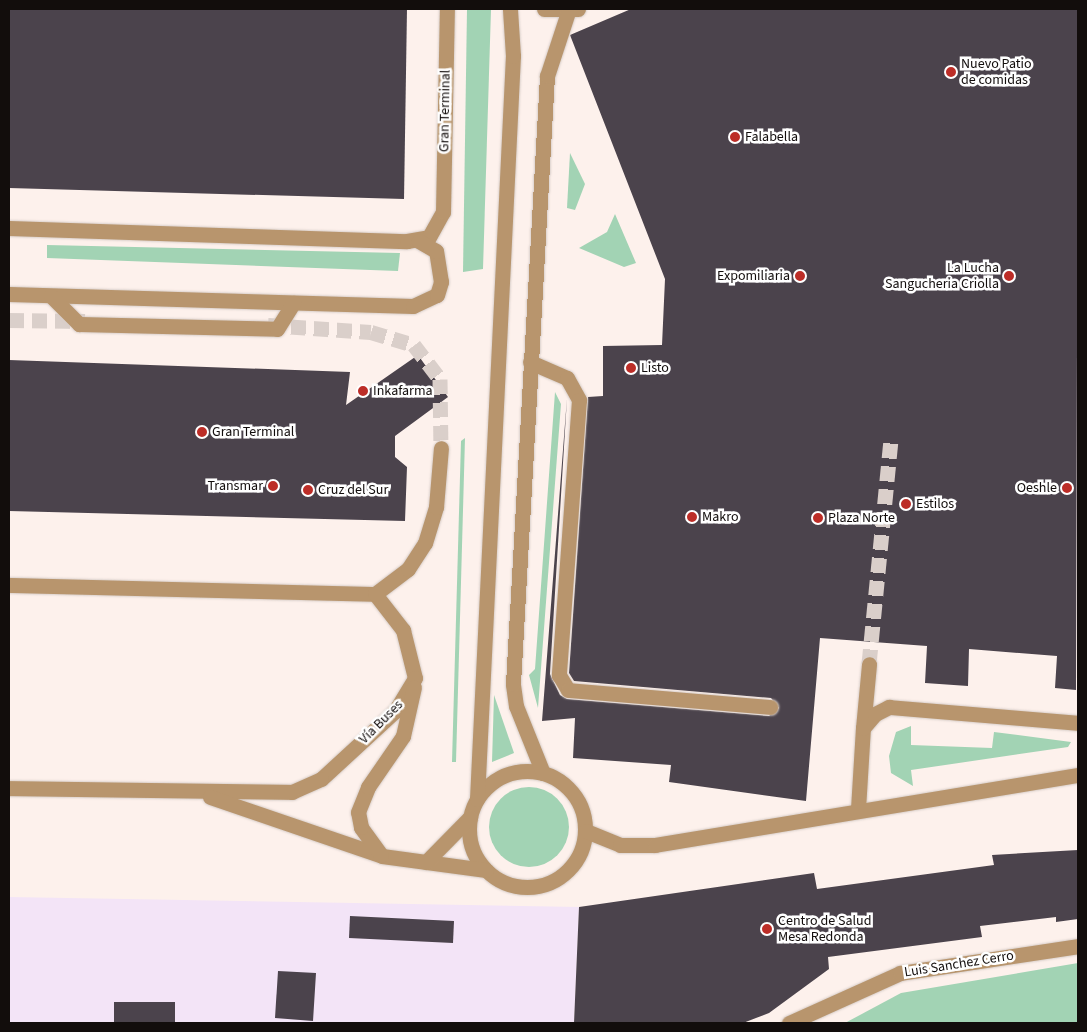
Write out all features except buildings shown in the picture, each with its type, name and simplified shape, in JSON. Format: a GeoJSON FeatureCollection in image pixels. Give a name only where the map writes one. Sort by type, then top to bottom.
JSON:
{"type":"FeatureCollection","features":[{"type":"Feature","properties":{"kind":"street","name":"Gran Terminal"},"geometry":{"type":"LineString","coordinates":[[419,241],[436,230],[443,212],[447,9]]}},
{"type":"Feature","properties":{"kind":"street"},"geometry":{"type":"LineString","coordinates":[[486,870],[474,854],[470,817],[476,799],[513,56],[510,9]]}},
{"type":"Feature","properties":{"kind":"street"},"geometry":{"type":"LineString","coordinates":[[197,792],[382,856],[486,870],[519,886],[557,879],[572,867],[586,831],[574,795],[543,773],[516,706],[513,684],[547,76],[573,10],[544,9]]}},
{"type":"Feature","properties":{"kind":"street"},"geometry":{"type":"LineString","coordinates":[[9,228],[419,241],[436,251],[441,261],[440,290],[429,301],[405,307],[9,294]]}},
{"type":"Feature","properties":{"kind":"street"},"geometry":{"type":"LineString","coordinates":[[51,296],[79,324],[276,329],[293,303]]}},
{"type":"Feature","properties":{"kind":"street"},"geometry":{"type":"LineString","coordinates":[[530,362],[567,378],[579,400],[559,675],[568,690],[770,707]]}},
{"type":"Feature","properties":{"kind":"street"},"geometry":{"type":"LineString","coordinates":[[9,585],[375,594],[408,569],[425,544],[436,507],[441,448]]}},
{"type":"Feature","properties":{"kind":"street"},"geometry":{"type":"LineString","coordinates":[[375,594],[403,630],[415,678],[403,736],[368,787],[358,812],[361,827],[382,856]]}},
{"type":"Feature","properties":{"kind":"street"},"geometry":{"type":"LineString","coordinates":[[858,808],[869,664]]}},
{"type":"Feature","properties":{"kind":"street","name":"Vía Buses"},"geometry":{"type":"LineString","coordinates":[[9,788],[279,794],[306,788],[394,711],[415,678]]}},
{"type":"Feature","properties":{"kind":"street"},"geometry":{"type":"LineString","coordinates":[[863,728],[875,714],[889,707],[906,706],[1078,723]]}},
{"type":"Feature","properties":{"kind":"street"},"geometry":{"type":"LineString","coordinates":[[476,799],[505,775],[543,773]]}},
{"type":"Feature","properties":{"kind":"street"},"geometry":{"type":"LineString","coordinates":[[586,831],[603,840],[638,847],[858,808],[1078,775]]}},
{"type":"Feature","properties":{"kind":"street"},"geometry":{"type":"LineString","coordinates":[[426,862],[470,817]]}},
{"type":"Feature","properties":{"kind":"street","name":"Luis Sanchez Cerro"},"geometry":{"type":"LineString","coordinates":[[789,1023],[900,974],[1078,946]]}},
{"type":"Feature","properties":{"kind":"shaded area"},"geometry":{"type":"Polygon","coordinates":[[[9,897],[579,907],[574,1023],[9,1023],[9,897]]]}},
{"type":"Feature","properties":{"kind":"green space"},"geometry":{"type":"Polygon","coordinates":[[[467,9],[491,9],[483,269],[463,272],[467,9]]]}},
{"type":"Feature","properties":{"kind":"green space"},"geometry":{"type":"Polygon","coordinates":[[[570,153],[585,184],[575,210],[567,208],[570,153]]]}},
{"type":"Feature","properties":{"kind":"green space"},"geometry":{"type":"Polygon","coordinates":[[[615,214],[636,263],[624,267],[579,248],[607,232],[615,214]]]}},
{"type":"Feature","properties":{"kind":"green space"},"geometry":{"type":"Polygon","coordinates":[[[47,245],[400,253],[398,271],[47,258],[47,245]]]}},
{"type":"Feature","properties":{"kind":"green space"},"geometry":{"type":"Polygon","coordinates":[[[555,392],[561,404],[538,708],[529,675],[535,669],[555,392]]]}},
{"type":"Feature","properties":{"kind":"green space"},"geometry":{"type":"Polygon","coordinates":[[[465,438],[456,762],[452,762],[461,441],[465,438]]]}},
{"type":"Feature","properties":{"kind":"green space"},"geometry":{"type":"Polygon","coordinates":[[[494,695],[514,753],[492,762],[494,695]]]}},
{"type":"Feature","properties":{"kind":"green space"},"geometry":{"type":"Polygon","coordinates":[[[911,726],[911,745],[992,748],[994,732],[1071,742],[1068,747],[911,770],[913,786],[891,773],[889,756],[896,732],[911,726]]]}},
{"type":"Feature","properties":{"kind":"green space"},"geometry":{"type":"Polygon","coordinates":[[[529,787],[544,790],[557,799],[566,812],[569,827],[566,842],[557,855],[544,864],[529,867],[514,864],[501,855],[492,842],[489,827],[492,812],[501,799],[514,790],[529,787]]]}},
{"type":"Feature","properties":{"kind":"green space"},"geometry":{"type":"Polygon","coordinates":[[[1078,963],[1078,1023],[845,1023],[901,993],[1078,963]]]}},
{"type":"Feature","properties":{"kind":"tunnel"},"geometry":{"type":"LineString","coordinates":[[9,320],[85,321]]}},
{"type":"Feature","properties":{"kind":"tunnel"},"geometry":{"type":"LineString","coordinates":[[268,325],[371,332],[414,345],[440,379],[441,448]]}},
{"type":"Feature","properties":{"kind":"tunnel"},"geometry":{"type":"LineString","coordinates":[[869,664],[891,439]]}},
{"type":"Feature","properties":{"kind":"place","name":"Nuevo Patio de comidas"},"geometry":{"type":"Point","coordinates":[951,72]}},
{"type":"Feature","properties":{"kind":"place","name":"Falabella"},"geometry":{"type":"Point","coordinates":[735,137]}},
{"type":"Feature","properties":{"kind":"place","name":"Expomiliaria"},"geometry":{"type":"Point","coordinates":[800,276]}},
{"type":"Feature","properties":{"kind":"place","name":"La Lucha Sangucheria Criolla"},"geometry":{"type":"Point","coordinates":[1009,276]}},
{"type":"Feature","properties":{"kind":"place","name":"Listo"},"geometry":{"type":"Point","coordinates":[631,368]}},
{"type":"Feature","properties":{"kind":"place","name":"Inkafarma"},"geometry":{"type":"Point","coordinates":[363,391]}},
{"type":"Feature","properties":{"kind":"place","name":"Gran Terminal"},"geometry":{"type":"Point","coordinates":[202,432]}},
{"type":"Feature","properties":{"kind":"place","name":"Transmar"},"geometry":{"type":"Point","coordinates":[273,486]}},
{"type":"Feature","properties":{"kind":"place","name":"Oeshle"},"geometry":{"type":"Point","coordinates":[1067,488]}},
{"type":"Feature","properties":{"kind":"place","name":"Cruz del Sur"},"geometry":{"type":"Point","coordinates":[308,490]}},
{"type":"Feature","properties":{"kind":"place","name":"Estilos"},"geometry":{"type":"Point","coordinates":[906,504]}},
{"type":"Feature","properties":{"kind":"place","name":"Makro"},"geometry":{"type":"Point","coordinates":[692,517]}},
{"type":"Feature","properties":{"kind":"place","name":"Plaza Norte"},"geometry":{"type":"Point","coordinates":[818,518]}},
{"type":"Feature","properties":{"kind":"place","name":"Centro de Salud Mesa Redonda"},"geometry":{"type":"Point","coordinates":[767,929]}}]}
